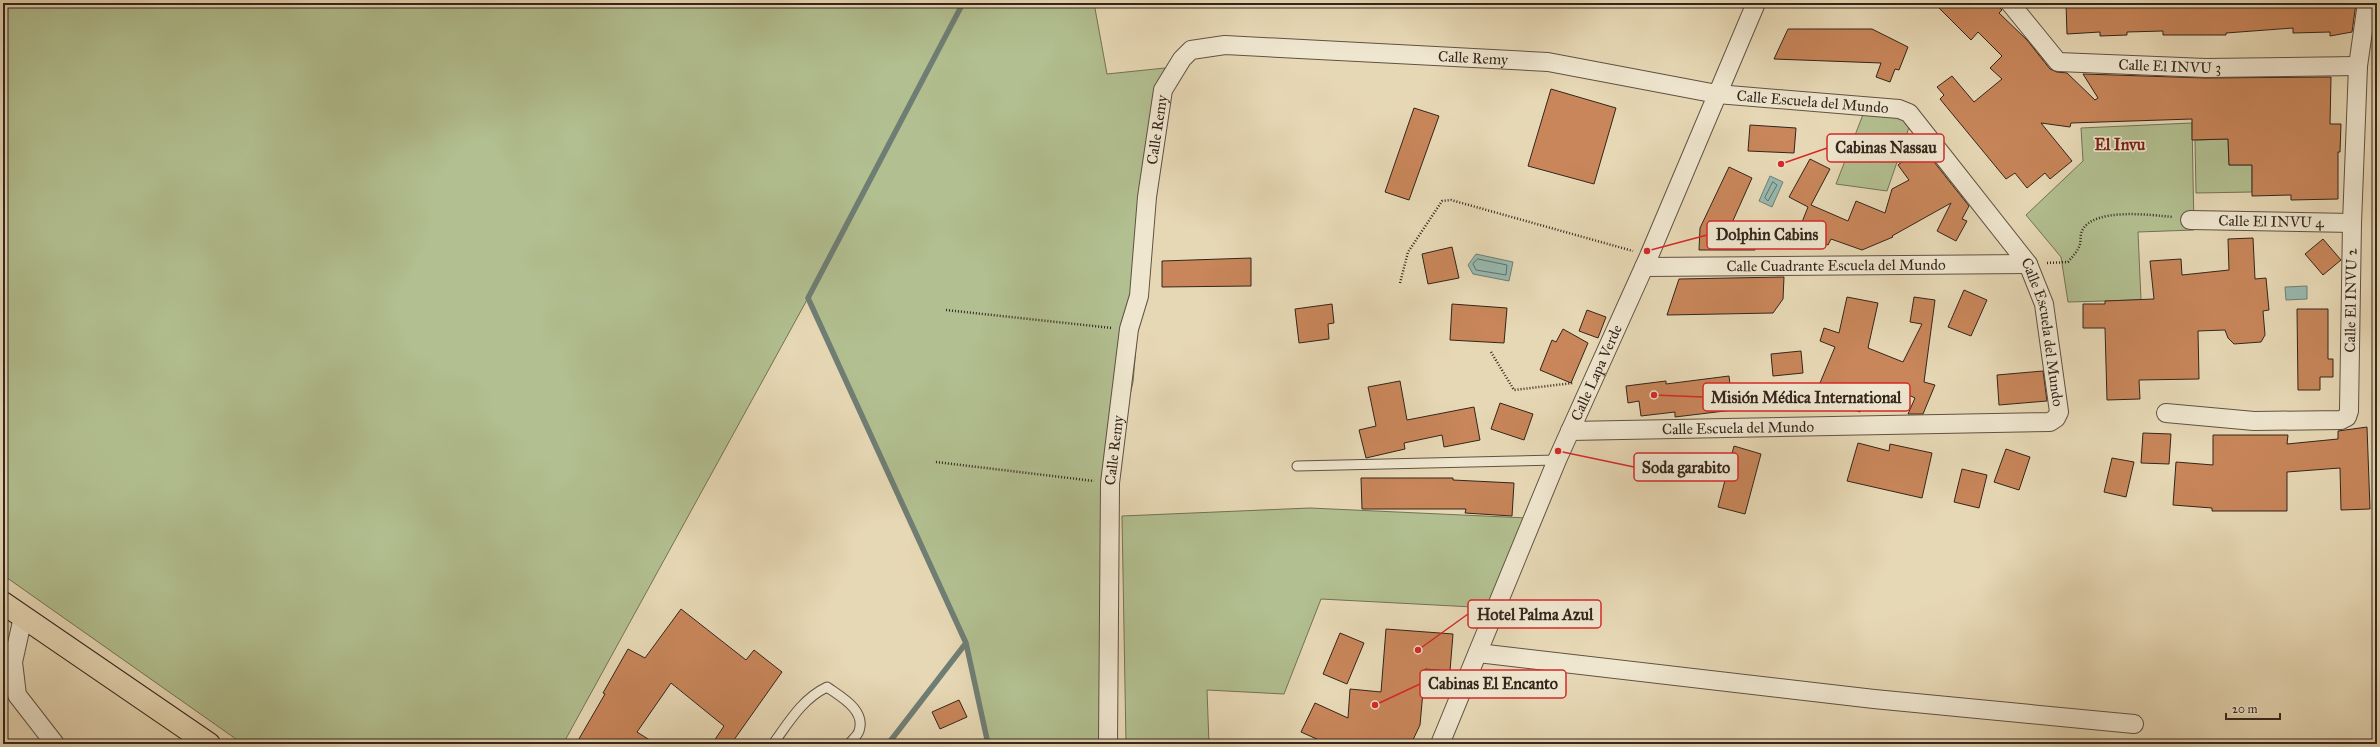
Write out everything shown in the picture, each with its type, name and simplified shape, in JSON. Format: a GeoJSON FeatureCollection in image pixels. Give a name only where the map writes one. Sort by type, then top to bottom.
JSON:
{"type":"FeatureCollection","features":[{"type":"Feature","properties":{"kind":"highway"},"geometry":{"type":"LineString","coordinates":[[3,603],[209,744]]}},
{"type":"Feature","properties":{"kind":"street","name":"Calle Lapa Verde"},"geometry":{"type":"LineString","coordinates":[[1440,744],[1557,460],[1594,381],[1756,3]]}},
{"type":"Feature","properties":{"kind":"street","name":"Calle El INVU 3"},"geometry":{"type":"LineString","coordinates":[[2010,3],[2058,62],[2206,68],[2358,66]]}},
{"type":"Feature","properties":{"kind":"street","name":"Calle El INVU 2"},"geometry":{"type":"LineString","coordinates":[[2166,413],[2254,421],[2341,420],[2347,416],[2349,411],[2352,223],[2358,66],[2367,3]]}},
{"type":"Feature","properties":{"kind":"street","name":"Calle Remy"},"geometry":{"type":"LineString","coordinates":[[1108,744],[1110,483],[1129,329],[1139,296],[1147,197],[1163,90],[1182,59],[1191,50],[1225,46],[1548,62],[1717,94]]}},
{"type":"Feature","properties":{"kind":"street","name":"Calle Escuela del Mundo"},"geometry":{"type":"LineString","coordinates":[[1570,431],[2050,422],[2056,418],[2059,412],[2042,297],[2028,264],[1910,113],[1900,109],[1717,94]]}},
{"type":"Feature","properties":{"kind":"street","name":"Calle El INVU 4"},"geometry":{"type":"LineString","coordinates":[[2190,220],[2352,223]]}},
{"type":"Feature","properties":{"kind":"street","name":"Calle Cuadrante Escuela del Mundo"},"geometry":{"type":"LineString","coordinates":[[1646,261],[2028,264]]}},
{"type":"Feature","properties":{"kind":"street"},"geometry":{"type":"LineString","coordinates":[[23,617],[13,662],[17,695],[55,744]]}},
{"type":"Feature","properties":{"kind":"street"},"geometry":{"type":"LineString","coordinates":[[1478,653],[1874,699],[2134,724]]}},
{"type":"Feature","properties":{"kind":"lane"},"geometry":{"type":"LineString","coordinates":[[1297,466],[1557,460]]}},
{"type":"Feature","properties":{"kind":"lane"},"geometry":{"type":"LineString","coordinates":[[773,744],[800,707],[814,693],[827,687],[850,703],[858,714],[859,731],[849,744]]}},
{"type":"Feature","properties":{"kind":"path"},"geometry":{"type":"LineString","coordinates":[[1400,284],[1408,252],[1418,235],[1442,201],[1451,200],[1646,261]]}},
{"type":"Feature","properties":{"kind":"path"},"geometry":{"type":"LineString","coordinates":[[2028,264],[2068,262],[2080,245],[2082,231],[2091,220],[2103,217],[2128,215],[2190,220]]}},
{"type":"Feature","properties":{"kind":"path"},"geometry":{"type":"LineString","coordinates":[[946,310],[1129,329]]}},
{"type":"Feature","properties":{"kind":"path"},"geometry":{"type":"LineString","coordinates":[[1491,352],[1514,390],[1594,381]]}},
{"type":"Feature","properties":{"kind":"path"},"geometry":{"type":"LineString","coordinates":[[936,462],[1110,483]]}},
{"type":"Feature","properties":{"kind":"green space"},"geometry":{"type":"Polygon","coordinates":[[[3,3],[1094,3],[1107,74],[1165,68],[1147,221],[1133,382],[1111,475],[1105,744],[988,744],[966,643],[808,298],[563,744],[243,744],[3,575],[3,3]]]}},
{"type":"Feature","properties":{"kind":"green space"},"geometry":{"type":"Polygon","coordinates":[[[1864,112],[1914,113],[1887,191],[1836,184],[1864,112]]]}},
{"type":"Feature","properties":{"kind":"green space"},"geometry":{"type":"Polygon","coordinates":[[[2192,123],[2194,230],[2138,232],[2141,300],[2068,302],[2061,257],[2026,215],[2083,161],[2081,128],[2192,123]]]}},
{"type":"Feature","properties":{"kind":"green space"},"geometry":{"type":"Polygon","coordinates":[[[2228,139],[2229,165],[2252,165],[2252,192],[2196,193],[2195,140],[2228,139]]]}},
{"type":"Feature","properties":{"kind":"green space"},"geometry":{"type":"Polygon","coordinates":[[[1310,508],[1527,518],[1492,608],[1321,599],[1284,694],[1207,690],[1209,744],[1126,744],[1122,516],[1310,508]]]}},
{"type":"Feature","properties":{"kind":"water"},"geometry":{"type":"Polygon","coordinates":[[[1770,176],[1783,182],[1772,207],[1759,201],[1770,176]]]}},
{"type":"Feature","properties":{"kind":"water"},"geometry":{"type":"Polygon","coordinates":[[[1476,254],[1513,262],[1509,281],[1473,274],[1468,265],[1476,254]]]}},
{"type":"Feature","properties":{"kind":"water"},"geometry":{"type":"Polygon","coordinates":[[[2307,286],[2307,299],[2286,300],[2285,287],[2307,286]]]}},
{"type":"Feature","properties":{"kind":"building"},"geometry":{"type":"Polygon","coordinates":[[[1934,3],[1995,3],[2002,10],[1999,13],[2027,40],[2050,69],[2057,72],[2067,73],[2095,100],[2098,98],[2083,74],[2206,78],[2331,77],[2330,124],[2341,124],[2340,152],[2338,152],[2338,199],[2291,200],[2291,195],[2252,196],[2252,165],[2229,165],[2228,139],[2192,140],[2192,119],[2071,123],[2070,127],[2041,123],[2072,161],[2050,179],[2045,173],[2027,188],[2015,173],[2006,179],[1940,99],[1944,95],[1937,87],[1952,76],[1974,102],[2002,79],[1990,68],[2002,56],[1978,32],[1971,40],[1934,3]]]}},
{"type":"Feature","properties":{"kind":"building"},"geometry":{"type":"Polygon","coordinates":[[[2066,3],[2260,3],[2260,5],[2356,3],[2352,32],[2330,36],[2330,32],[2293,33],[2293,28],[2226,33],[2226,35],[2163,35],[2163,31],[2127,32],[2127,35],[2100,36],[2100,32],[2067,34],[2066,3]]]}},
{"type":"Feature","properties":{"kind":"building"},"geometry":{"type":"Polygon","coordinates":[[[1788,29],[1872,29],[1908,47],[1899,70],[1895,69],[1890,82],[1876,77],[1881,63],[1774,59],[1788,29]]]}},
{"type":"Feature","properties":{"kind":"building"},"geometry":{"type":"Polygon","coordinates":[[[1551,89],[1616,108],[1594,184],[1528,166],[1551,89]]]}},
{"type":"Feature","properties":{"kind":"building"},"geometry":{"type":"Polygon","coordinates":[[[1414,108],[1439,116],[1409,200],[1385,192],[1414,108]]]}},
{"type":"Feature","properties":{"kind":"building"},"geometry":{"type":"Polygon","coordinates":[[[1750,125],[1796,128],[1794,153],[1748,151],[1750,125]]]}},
{"type":"Feature","properties":{"kind":"building"},"geometry":{"type":"Polygon","coordinates":[[[1915,138],[1969,206],[1962,219],[1967,221],[1956,241],[1937,231],[1951,203],[1892,236],[1893,237],[1862,250],[1831,239],[1828,245],[1798,232],[1808,207],[1789,197],[1810,159],[1830,169],[1811,205],[1848,221],[1856,201],[1885,213],[1892,189],[1909,180],[1898,165],[1911,155],[1904,145],[1915,138]]]}},
{"type":"Feature","properties":{"kind":"building"},"geometry":{"type":"Polygon","coordinates":[[[1729,167],[1752,178],[1731,225],[1755,225],[1755,250],[1699,250],[1700,228],[1729,167]]]}},
{"type":"Feature","properties":{"kind":"building"},"geometry":{"type":"Polygon","coordinates":[[[2253,238],[2255,279],[2266,278],[2269,310],[2263,311],[2265,335],[2261,342],[2234,344],[2228,338],[2225,330],[2198,331],[2199,379],[2139,380],[2140,399],[2107,400],[2105,328],[2083,328],[2083,304],[2105,304],[2105,301],[2154,299],[2150,261],[2181,259],[2182,275],[2229,270],[2228,239],[2253,238]]]}},
{"type":"Feature","properties":{"kind":"building"},"geometry":{"type":"Polygon","coordinates":[[[2323,239],[2341,260],[2323,275],[2305,254],[2323,239]]]}},
{"type":"Feature","properties":{"kind":"building"},"geometry":{"type":"Polygon","coordinates":[[[1452,247],[1459,278],[1428,284],[1422,254],[1452,247]]]}},
{"type":"Feature","properties":{"kind":"building"},"geometry":{"type":"Polygon","coordinates":[[[1251,258],[1251,286],[1162,287],[1162,261],[1251,258]]]}},
{"type":"Feature","properties":{"kind":"building"},"geometry":{"type":"Polygon","coordinates":[[[1784,277],[1783,299],[1773,313],[1667,315],[1679,279],[1784,277]]]}},
{"type":"Feature","properties":{"kind":"building"},"geometry":{"type":"Polygon","coordinates":[[[1964,290],[1987,300],[1971,336],[1948,327],[1964,290]]]}},
{"type":"Feature","properties":{"kind":"building"},"geometry":{"type":"Polygon","coordinates":[[[1847,297],[1878,303],[1868,348],[1903,362],[1922,324],[1910,322],[1914,297],[1935,300],[1924,382],[1935,385],[1923,414],[1908,414],[1915,398],[1886,384],[1882,393],[1870,389],[1860,412],[1815,395],[1835,347],[1820,341],[1824,328],[1839,333],[1847,297]]]}},
{"type":"Feature","properties":{"kind":"building"},"geometry":{"type":"Polygon","coordinates":[[[1332,304],[1334,323],[1328,324],[1329,339],[1299,343],[1295,309],[1332,304]]]}},
{"type":"Feature","properties":{"kind":"building"},"geometry":{"type":"Polygon","coordinates":[[[1452,304],[1507,308],[1504,343],[1450,340],[1452,304]]]}},
{"type":"Feature","properties":{"kind":"building"},"geometry":{"type":"Polygon","coordinates":[[[2297,309],[2328,309],[2328,359],[2333,359],[2333,377],[2320,377],[2320,390],[2298,390],[2297,309]]]}},
{"type":"Feature","properties":{"kind":"building"},"geometry":{"type":"Polygon","coordinates":[[[1587,310],[1606,317],[1598,338],[1579,331],[1587,310]]]}},
{"type":"Feature","properties":{"kind":"building"},"geometry":{"type":"Polygon","coordinates":[[[1563,329],[1588,343],[1571,383],[1540,370],[1552,340],[1556,342],[1563,329]]]}},
{"type":"Feature","properties":{"kind":"building"},"geometry":{"type":"Polygon","coordinates":[[[1801,351],[1803,373],[1773,376],[1771,354],[1801,351]]]}},
{"type":"Feature","properties":{"kind":"building"},"geometry":{"type":"Polygon","coordinates":[[[2043,371],[2047,401],[1999,405],[1997,375],[2043,371]]]}},
{"type":"Feature","properties":{"kind":"building"},"geometry":{"type":"Polygon","coordinates":[[[1729,376],[1733,410],[1675,417],[1675,412],[1641,416],[1639,401],[1628,403],[1626,386],[1666,381],[1666,384],[1729,376]]]}},
{"type":"Feature","properties":{"kind":"building"},"geometry":{"type":"Polygon","coordinates":[[[1400,381],[1407,420],[1474,407],[1480,440],[1444,447],[1442,435],[1404,443],[1405,449],[1366,458],[1359,430],[1376,426],[1368,387],[1400,381]]]}},
{"type":"Feature","properties":{"kind":"building"},"geometry":{"type":"Polygon","coordinates":[[[1500,403],[1533,414],[1524,440],[1491,429],[1500,403]]]}},
{"type":"Feature","properties":{"kind":"building"},"geometry":{"type":"Polygon","coordinates":[[[2367,427],[2370,509],[2341,510],[2340,468],[2287,472],[2287,511],[2212,511],[2212,508],[2173,505],[2176,462],[2213,465],[2213,435],[2288,435],[2287,444],[2338,439],[2338,431],[2367,427]]]}},
{"type":"Feature","properties":{"kind":"building"},"geometry":{"type":"Polygon","coordinates":[[[2143,433],[2171,434],[2169,464],[2141,463],[2143,433]]]}},
{"type":"Feature","properties":{"kind":"building"},"geometry":{"type":"Polygon","coordinates":[[[1858,443],[1889,451],[1890,444],[1932,453],[1922,498],[1847,481],[1858,443]]]}},
{"type":"Feature","properties":{"kind":"building"},"geometry":{"type":"Polygon","coordinates":[[[1734,446],[1761,454],[1745,514],[1718,507],[1734,446]]]}},
{"type":"Feature","properties":{"kind":"building"},"geometry":{"type":"Polygon","coordinates":[[[2006,449],[2030,457],[2019,490],[1994,482],[2006,449]]]}},
{"type":"Feature","properties":{"kind":"building"},"geometry":{"type":"Polygon","coordinates":[[[2112,458],[2134,462],[2126,497],[2104,492],[2112,458]]]}},
{"type":"Feature","properties":{"kind":"building"},"geometry":{"type":"Polygon","coordinates":[[[1962,469],[1987,475],[1979,508],[1954,502],[1962,469]]]}},
{"type":"Feature","properties":{"kind":"building"},"geometry":{"type":"Polygon","coordinates":[[[1361,478],[1453,478],[1453,480],[1514,483],[1512,516],[1465,513],[1466,509],[1362,509],[1361,478]]]}},
{"type":"Feature","properties":{"kind":"building"},"geometry":{"type":"Polygon","coordinates":[[[681,609],[746,660],[754,650],[782,672],[731,744],[712,744],[724,726],[671,683],[637,732],[656,744],[576,744],[605,694],[603,693],[628,649],[645,658],[681,609]]]}},
{"type":"Feature","properties":{"kind":"building"},"geometry":{"type":"Polygon","coordinates":[[[1386,629],[1453,634],[1450,671],[1425,669],[1420,725],[1411,744],[1328,744],[1301,732],[1315,703],[1348,718],[1350,689],[1381,692],[1386,629]]]}},
{"type":"Feature","properties":{"kind":"building"},"geometry":{"type":"Polygon","coordinates":[[[1340,633],[1364,643],[1347,684],[1323,674],[1340,633]]]}},
{"type":"Feature","properties":{"kind":"building"},"geometry":{"type":"Polygon","coordinates":[[[959,700],[967,717],[940,729],[932,712],[959,700]]]}},
{"type":"Feature","properties":{"kind":"waterway"},"geometry":{"type":"LineString","coordinates":[[963,3],[808,298],[966,643],[988,744]]}},
{"type":"Feature","properties":{"kind":"waterway"},"geometry":{"type":"LineString","coordinates":[[888,744],[966,643]]}},
{"type":"Feature","properties":{"kind":"place","name":"Cabinas Nassau"},"geometry":{"type":"Point","coordinates":[1781,164]}},
{"type":"Feature","properties":{"kind":"place","name":"Dolphin Cabins"},"geometry":{"type":"Point","coordinates":[1647,251]}},
{"type":"Feature","properties":{"kind":"place","name":"Misión Médica International"},"geometry":{"type":"Point","coordinates":[1654,395]}},
{"type":"Feature","properties":{"kind":"place","name":"Soda garabito"},"geometry":{"type":"Point","coordinates":[1558,451]}},
{"type":"Feature","properties":{"kind":"place","name":"Hotel Palma Azul"},"geometry":{"type":"Point","coordinates":[1418,650]}},
{"type":"Feature","properties":{"kind":"place","name":"Cabinas El Encanto"},"geometry":{"type":"Point","coordinates":[1375,705]}},
{"type":"Feature","properties":{"kind":"district","name":"El Invu"},"geometry":{"type":"Point","coordinates":[2120,144]}}]}
